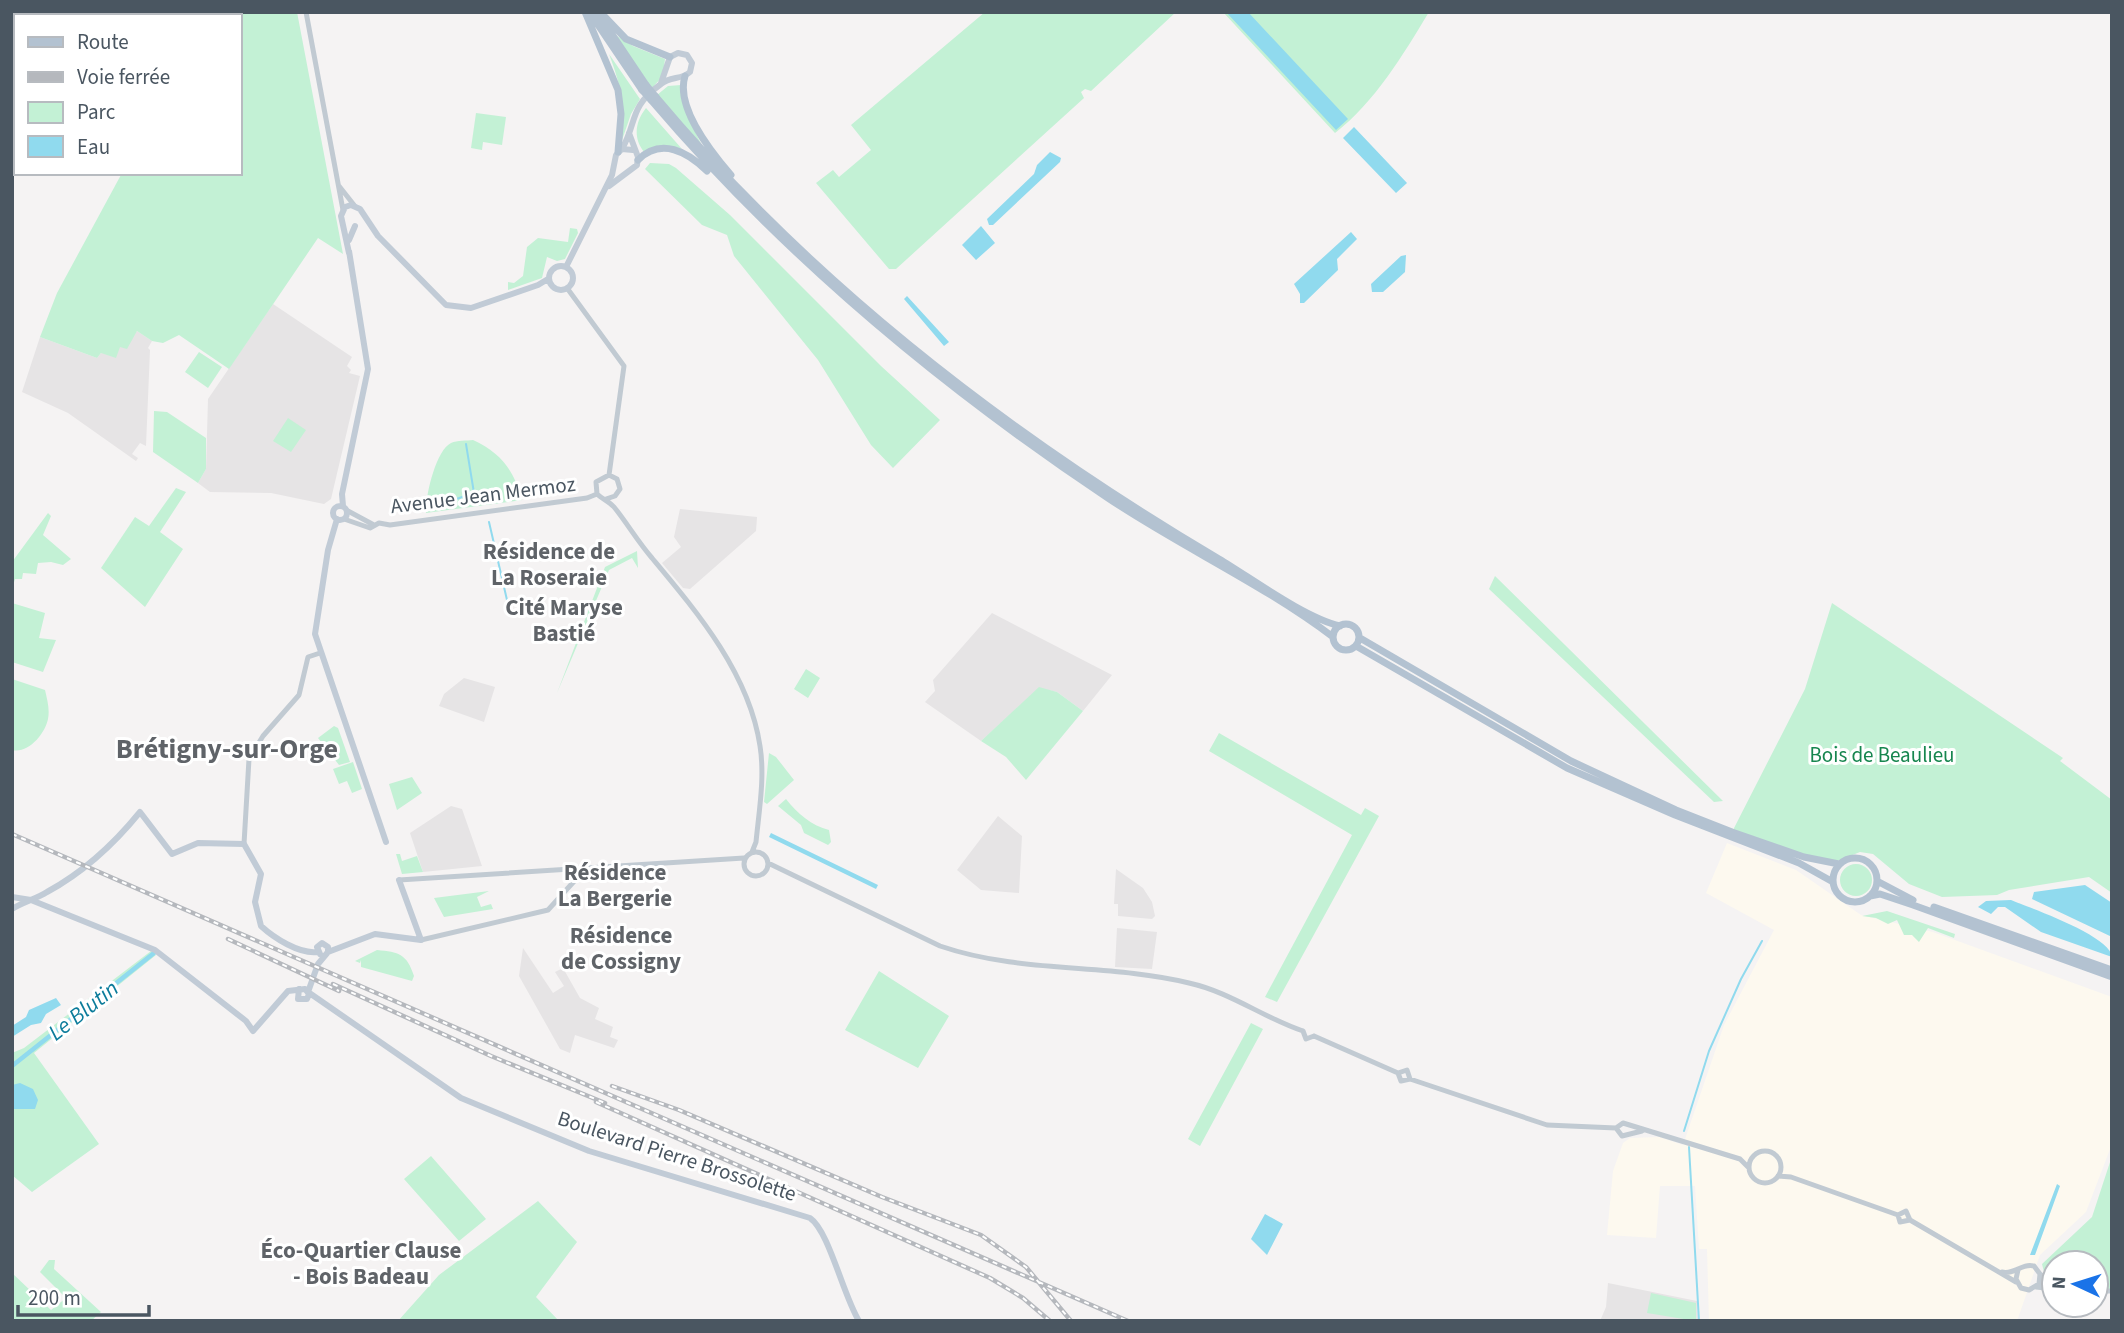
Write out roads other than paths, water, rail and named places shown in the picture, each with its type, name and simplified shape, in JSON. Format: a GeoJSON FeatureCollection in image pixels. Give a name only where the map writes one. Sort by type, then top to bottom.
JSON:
{"type":"FeatureCollection","features":[{"type":"Feature","properties":{"kind":"main road"},"geometry":{"type":"LineString","coordinates":[[588,12],[644,87],[727,186],[832,284]]}},
{"type":"Feature","properties":{"kind":"main road"},"geometry":{"type":"LineString","coordinates":[[588,12],[618,90],[621,114],[620,150]]}},
{"type":"Feature","properties":{"kind":"main road"},"geometry":{"type":"LineString","coordinates":[[599,12],[644,87]]}},
{"type":"Feature","properties":{"kind":"main road"},"geometry":{"type":"LineString","coordinates":[[599,12],[626,39],[670,57],[678,53],[690,59],[692,68],[685,76],[683,90],[701,135],[751,201]]}},
{"type":"Feature","properties":{"kind":"main road"},"geometry":{"type":"LineString","coordinates":[[566,267],[603,196],[639,106],[661,83],[670,57]]}},
{"type":"Feature","properties":{"kind":"main road"},"geometry":{"type":"LineString","coordinates":[[667,69],[675,77]]}},
{"type":"Feature","properties":{"kind":"main road"},"geometry":{"type":"LineString","coordinates":[[661,83],[685,76]]}},
{"type":"Feature","properties":{"kind":"main road"},"geometry":{"type":"LineString","coordinates":[[654,99],[751,201],[909,343],[1020,430],[1163,526],[1303,608],[1340,626],[1354,626],[1360,638],[1583,766],[1676,810],[1804,857],[1839,864],[1852,858],[1862,859],[1872,865],[1877,881],[1870,896]]}},
{"type":"Feature","properties":{"kind":"main road"},"geometry":{"type":"LineString","coordinates":[[629,131],[638,160]]}},
{"type":"Feature","properties":{"kind":"main road"},"geometry":{"type":"LineString","coordinates":[[603,196],[625,171],[632,169],[648,152],[665,148],[689,155],[774,235],[937,374],[1060,466],[1160,532],[1306,617],[1333,637],[1341,650],[1356,646],[1567,768],[1675,815],[1799,863],[1833,882],[1838,893],[1846,900],[1860,902],[1880,894],[2112,977]]}},
{"type":"Feature","properties":{"kind":"main road"},"geometry":{"type":"LineString","coordinates":[[620,150],[633,150]]}},
{"type":"Feature","properties":{"kind":"main road"},"geometry":{"type":"LineString","coordinates":[[616,163],[625,171]]}},
{"type":"Feature","properties":{"kind":"main road"},"geometry":{"type":"LineString","coordinates":[[386,842],[314,629],[342,512],[339,492],[368,369],[346,225],[342,219],[343,210],[354,205],[378,236],[439,300],[450,306],[471,308],[549,282]]}},
{"type":"Feature","properties":{"kind":"main road"},"geometry":{"type":"LineString","coordinates":[[349,253],[349,236],[363,216]]}},
{"type":"Feature","properties":{"kind":"main road"},"geometry":{"type":"LineString","coordinates":[[346,225],[357,226],[378,236]]}},
{"type":"Feature","properties":{"kind":"main road"},"geometry":{"type":"LineString","coordinates":[[549,282],[554,268],[566,267]]}},
{"type":"Feature","properties":{"kind":"main road"},"geometry":{"type":"LineString","coordinates":[[549,282],[558,290],[567,288],[573,279],[566,267]]}},
{"type":"Feature","properties":{"kind":"main road"},"geometry":{"type":"LineString","coordinates":[[1333,637],[1340,626]]}},
{"type":"Feature","properties":{"kind":"main road"},"geometry":{"type":"LineString","coordinates":[[1356,646],[1360,638]]}},
{"type":"Feature","properties":{"kind":"main road"},"geometry":{"type":"LineString","coordinates":[[321,952],[304,990],[288,991],[253,1031],[246,1021],[155,950],[34,902],[15,897],[16,907],[34,902],[52,890],[104,852],[140,812],[172,854],[198,843],[244,844],[261,874],[255,902],[261,926],[284,942],[304,950],[321,952],[374,934],[421,940],[399,880]]}},
{"type":"Feature","properties":{"kind":"main road"},"geometry":{"type":"LineString","coordinates":[[1833,882],[1839,864]]}},
{"type":"Feature","properties":{"kind":"main road"},"geometry":{"type":"LineString","coordinates":[[1877,881],[1909,899],[2112,970]]}},
{"type":"Feature","properties":{"kind":"main road","name":"Boulevard Pierre Brossolette"},"geometry":{"type":"LineString","coordinates":[[304,990],[433,1080],[468,1100],[589,1151],[805,1216],[820,1226],[839,1279],[859,1321]]}},
{"type":"Feature","properties":{"kind":"street"},"geometry":{"type":"LineString","coordinates":[[304,12],[343,210]]}},
{"type":"Feature","properties":{"kind":"street"},"geometry":{"type":"LineString","coordinates":[[336,180],[344,196],[354,205]]}},
{"type":"Feature","properties":{"kind":"street"},"geometry":{"type":"LineString","coordinates":[[567,288],[624,366],[609,475]]}},
{"type":"Feature","properties":{"kind":"street"},"geometry":{"type":"LineString","coordinates":[[399,880],[741,861],[752,852],[756,842],[761,755],[755,723],[739,683],[708,628],[614,507],[597,494],[596,482],[609,475],[615,477],[620,485],[614,498],[614,507]]}},
{"type":"Feature","properties":{"kind":"street","name":"Avenue Jean Mermoz"},"geometry":{"type":"LineString","coordinates":[[342,512],[374,526],[586,498],[597,494]]}},
{"type":"Feature","properties":{"kind":"street"},"geometry":{"type":"LineString","coordinates":[[606,499],[614,498]]}},
{"type":"Feature","properties":{"kind":"street"},"geometry":{"type":"LineString","coordinates":[[244,844],[249,759],[263,736],[299,695],[308,657],[320,653]]}},
{"type":"Feature","properties":{"kind":"street"},"geometry":{"type":"LineString","coordinates":[[756,842],[770,866],[802,877],[940,946],[1001,963],[1133,973],[1190,983],[1230,996],[1303,1031],[1311,1028],[1314,1036],[1398,1073],[1401,1082],[1410,1079],[1547,1125],[1616,1128],[1623,1122],[1628,1127],[1648,1129],[1740,1159],[1748,1167],[1751,1176],[1759,1182],[1770,1182],[1778,1176],[1781,1169],[1778,1157],[1772,1152],[1762,1150],[1751,1157],[1740,1159]]}},
{"type":"Feature","properties":{"kind":"street"},"geometry":{"type":"LineString","coordinates":[[752,852],[760,852]]}},
{"type":"Feature","properties":{"kind":"street"},"geometry":{"type":"LineString","coordinates":[[741,861],[752,876],[761,875],[770,866]]}},
{"type":"Feature","properties":{"kind":"street"},"geometry":{"type":"LineString","coordinates":[[421,940],[548,910],[578,877],[579,869]]}},
{"type":"Feature","properties":{"kind":"street"},"geometry":{"type":"LineString","coordinates":[[1627,1134],[1628,1127]]}},
{"type":"Feature","properties":{"kind":"street"},"geometry":{"type":"LineString","coordinates":[[1616,1128],[1619,1135],[1648,1129]]}},
{"type":"Feature","properties":{"kind":"street"},"geometry":{"type":"LineString","coordinates":[[1748,1167],[1751,1157]]}},
{"type":"Feature","properties":{"kind":"street"},"geometry":{"type":"LineString","coordinates":[[1781,1169],[1791,1177]]}},
{"type":"Feature","properties":{"kind":"street"},"geometry":{"type":"LineString","coordinates":[[1778,1176],[1791,1177],[1898,1214],[1900,1223],[1910,1220],[1998,1271],[2025,1290],[2040,1287]]}},
{"type":"Feature","properties":{"kind":"street"},"geometry":{"type":"LineString","coordinates":[[1998,1271],[2008,1273],[2030,1265],[2040,1274],[2036,1287]]}},
{"type":"Feature","properties":{"kind":"street"},"geometry":{"type":"LineString","coordinates":[[2016,1282],[2018,1270]]}},
{"type":"Feature","properties":{"kind":"water"},"geometry":{"type":"Polygon","coordinates":[[[1226,12],[1248,12],[1348,119],[1336,130],[1226,12]]]}},
{"type":"Feature","properties":{"kind":"water"},"geometry":{"type":"Polygon","coordinates":[[[1354,127],[1407,183],[1396,193],[1343,138],[1354,127]]]}},
{"type":"Feature","properties":{"kind":"water"},"geometry":{"type":"Polygon","coordinates":[[[1050,152],[1061,158],[1060,162],[993,225],[989,225],[987,219],[1034,174],[1037,165],[1050,152]]]}},
{"type":"Feature","properties":{"kind":"water"},"geometry":{"type":"Polygon","coordinates":[[[981,226],[995,243],[976,260],[962,245],[981,226]]]}},
{"type":"Feature","properties":{"kind":"water"},"geometry":{"type":"Polygon","coordinates":[[[1351,232],[1357,239],[1337,259],[1338,270],[1304,303],[1300,303],[1300,294],[1294,284],[1351,232]]]}},
{"type":"Feature","properties":{"kind":"water"},"geometry":{"type":"Polygon","coordinates":[[[1406,255],[1405,272],[1383,292],[1372,292],[1371,284],[1401,256],[1406,255]]]}},
{"type":"Feature","properties":{"kind":"water"},"geometry":{"type":"Polygon","coordinates":[[[907,296],[949,342],[944,346],[904,299],[907,296]]]}},
{"type":"Feature","properties":{"kind":"water"},"geometry":{"type":"Polygon","coordinates":[[[771,833],[878,885],[876,889],[769,837],[771,833]]]}},
{"type":"Feature","properties":{"kind":"water"},"geometry":{"type":"Polygon","coordinates":[[[2085,885],[2112,903],[2112,937],[2032,899],[2034,892],[2085,885]]]}},
{"type":"Feature","properties":{"kind":"water"},"geometry":{"type":"Polygon","coordinates":[[[2011,900],[2085,932],[2108,949],[2112,957],[2041,932],[2005,907],[1998,907],[1991,914],[1978,907],[1986,901],[2011,900]]]}},
{"type":"Feature","properties":{"kind":"water"},"geometry":{"type":"Polygon","coordinates":[[[56,998],[61,1005],[46,1014],[41,1023],[31,1025],[12,1037],[12,1026],[26,1017],[29,1010],[56,998]]]}},
{"type":"Feature","properties":{"kind":"water"},"geometry":{"type":"Polygon","coordinates":[[[20,1083],[33,1089],[38,1100],[35,1109],[12,1109],[12,1085],[20,1083]]]}},
{"type":"Feature","properties":{"kind":"water"},"geometry":{"type":"Polygon","coordinates":[[[2057,1184],[2060,1186],[2035,1255],[2030,1255],[2057,1184]]]}},
{"type":"Feature","properties":{"kind":"water"},"geometry":{"type":"Polygon","coordinates":[[[1265,1214],[1283,1224],[1267,1255],[1251,1239],[1265,1214]]]}},
{"type":"Feature","properties":{"kind":"waterway"},"geometry":{"type":"LineString","coordinates":[[430,508],[474,493],[466,444]]}},
{"type":"Feature","properties":{"kind":"waterway"},"geometry":{"type":"LineString","coordinates":[[489,522],[510,613]]}},
{"type":"Feature","properties":{"kind":"waterway"},"geometry":{"type":"LineString","coordinates":[[1684,1131],[1709,1051],[1741,979],[1762,941]]}},
{"type":"Feature","properties":{"kind":"waterway","name":"Le Blutin"},"geometry":{"type":"LineString","coordinates":[[12,1066],[154,953]]}},
{"type":"Feature","properties":{"kind":"waterway"},"geometry":{"type":"LineString","coordinates":[[1689,1147],[1699,1321]]}},
{"type":"Feature","properties":{"kind":"railway"},"geometry":{"type":"LineString","coordinates":[[12,834],[1128,1321]]}},
{"type":"Feature","properties":{"kind":"railway"},"geometry":{"type":"LineString","coordinates":[[228,939],[339,991]]}},
{"type":"Feature","properties":{"kind":"railway"},"geometry":{"type":"LineString","coordinates":[[333,984],[491,1056],[605,1103]]}},
{"type":"Feature","properties":{"kind":"railway"},"geometry":{"type":"LineString","coordinates":[[612,1086],[679,1110],[882,1197],[981,1235],[1026,1267],[1071,1321]]}},
{"type":"Feature","properties":{"kind":"railway"},"geometry":{"type":"LineString","coordinates":[[596,1102],[990,1278],[1023,1298],[1050,1321]]}},
{"type":"Feature","properties":{"kind":"district","name":"Résidence de La Roseraie"},"geometry":{"type":"Point","coordinates":[549,564]}},
{"type":"Feature","properties":{"kind":"district","name":"Cité Maryse Bastié"},"geometry":{"type":"Point","coordinates":[564,620]}},
{"type":"Feature","properties":{"kind":"district","name":"Brétigny-sur-Orge"},"geometry":{"type":"Point","coordinates":[227,748]}},
{"type":"Feature","properties":{"kind":"district","name":"Résidence La Bergerie"},"geometry":{"type":"Point","coordinates":[615,885]}},
{"type":"Feature","properties":{"kind":"district","name":"Résidence de Cossigny"},"geometry":{"type":"Point","coordinates":[621,948]}},
{"type":"Feature","properties":{"kind":"district","name":"Éco-Quartier Clause - Bois Badeau"},"geometry":{"type":"Point","coordinates":[361,1263]}},
{"type":"Feature","properties":{"kind":"park label","name":"Bois de Beaulieu"},"geometry":{"type":"Point","coordinates":[1882,755]}}]}
